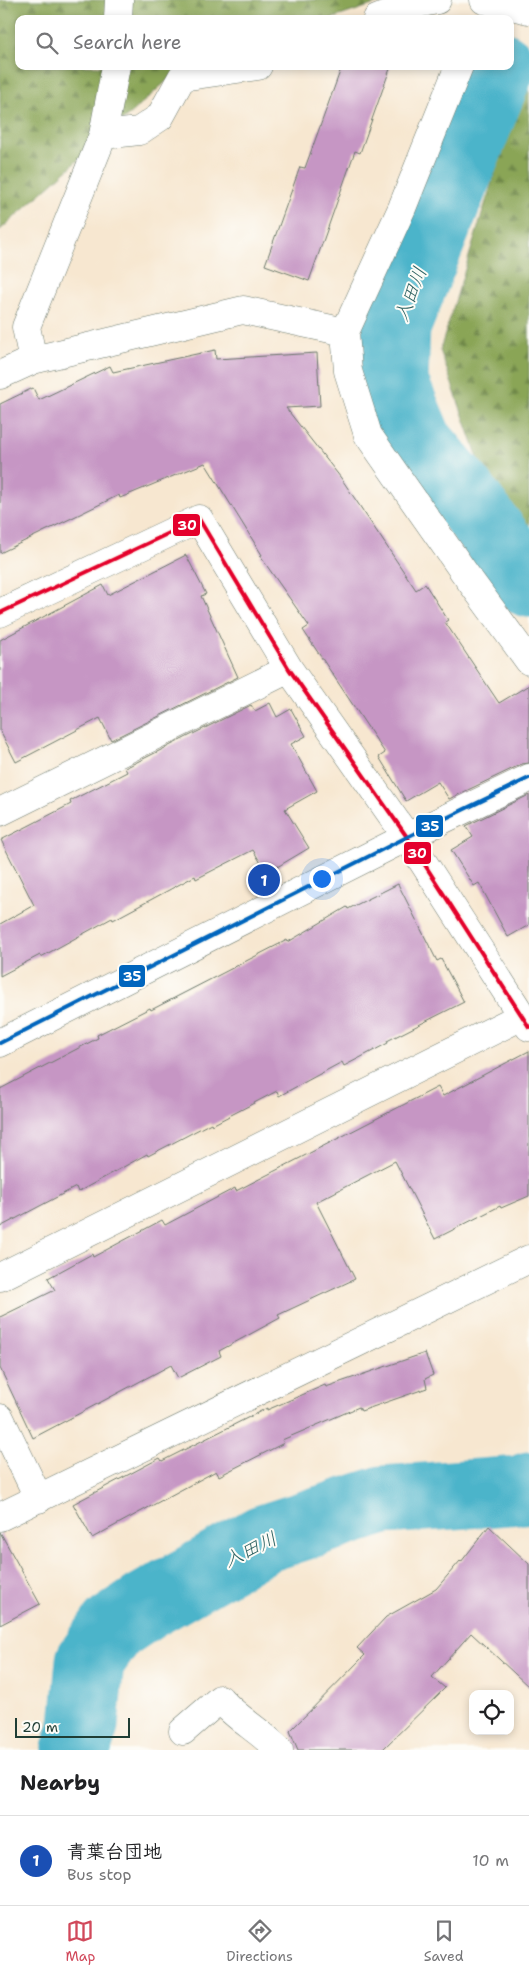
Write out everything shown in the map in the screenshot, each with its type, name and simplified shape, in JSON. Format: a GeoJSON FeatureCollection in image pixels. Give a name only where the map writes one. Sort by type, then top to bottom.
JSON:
{"type":"FeatureCollection","features":[{"type":"Feature","properties":{"kind":"street"},"geometry":{"type":"LineString","coordinates":[[118,15],[119,0]]}},
{"type":"Feature","properties":{"kind":"street"},"geometry":{"type":"LineString","coordinates":[[387,15],[411,5],[437,0]]}},
{"type":"Feature","properties":{"kind":"street"},"geometry":{"type":"LineString","coordinates":[[485,5],[529,10]]}},
{"type":"Feature","properties":{"kind":"street"},"geometry":{"type":"LineString","coordinates":[[33,360],[26,327],[103,134],[115,70]]}},
{"type":"Feature","properties":{"kind":"street"},"geometry":{"type":"LineString","coordinates":[[103,134],[139,131],[160,117],[182,78],[233,70]]}},
{"type":"Feature","properties":{"kind":"street"},"geometry":{"type":"LineString","coordinates":[[457,70],[402,208],[345,332],[348,371],[368,435],[466,575],[529,660]]}},
{"type":"Feature","properties":{"kind":"street"},"geometry":{"type":"LineString","coordinates":[[0,374],[33,360],[243,310],[345,332]]}},
{"type":"Feature","properties":{"kind":"street"},"geometry":{"type":"LineString","coordinates":[[0,613],[199,519],[289,669],[407,837],[526,1021],[0,1277]]}},
{"type":"Feature","properties":{"kind":"street"},"geometry":{"type":"LineString","coordinates":[[0,812],[289,669]]}},
{"type":"Feature","properties":{"kind":"street"},"geometry":{"type":"LineString","coordinates":[[0,1043],[407,837],[529,778]]}},
{"type":"Feature","properties":{"kind":"street"},"geometry":{"type":"LineString","coordinates":[[0,1518],[529,1259]]}},
{"type":"Feature","properties":{"kind":"street"},"geometry":{"type":"LineString","coordinates":[[0,1418],[39,1498]]}},
{"type":"Feature","properties":{"kind":"street"},"geometry":{"type":"LineString","coordinates":[[183,1731],[220,1699],[230,1710],[267,1737],[279,1750]]}},
{"type":"Feature","properties":{"kind":"green space"},"geometry":{"type":"Polygon","coordinates":[[[0,0],[387,0],[343,15],[15,15],[15,70],[181,70],[0,230],[0,0]]]}},
{"type":"Feature","properties":{"kind":"green space"},"geometry":{"type":"Polygon","coordinates":[[[528,66],[529,547],[495,506],[440,350],[528,66]]]}},
{"type":"Feature","properties":{"kind":"building"},"geometry":{"type":"Polygon","coordinates":[[[341,70],[390,70],[360,153],[355,151],[309,281],[265,265],[300,167],[305,168],[341,70]]]}},
{"type":"Feature","properties":{"kind":"building"},"geometry":{"type":"Polygon","coordinates":[[[215,350],[216,359],[317,353],[320,406],[286,408],[341,478],[416,590],[425,584],[448,620],[445,622],[499,703],[529,685],[529,763],[522,764],[449,799],[438,782],[406,801],[379,757],[385,753],[303,630],[309,626],[260,556],[262,555],[205,463],[120,498],[119,495],[0,553],[0,404],[33,388],[39,400],[110,366],[113,372],[215,350]]]}},
{"type":"Feature","properties":{"kind":"building"},"geometry":{"type":"Polygon","coordinates":[[[186,555],[206,594],[201,596],[238,677],[111,740],[100,718],[16,762],[0,731],[0,640],[103,585],[108,595],[186,555]]]}},
{"type":"Feature","properties":{"kind":"building"},"geometry":{"type":"Polygon","coordinates":[[[270,703],[277,717],[291,709],[306,736],[291,744],[317,791],[285,809],[309,848],[267,873],[253,850],[196,879],[195,876],[41,957],[40,955],[0,976],[0,924],[34,905],[1,840],[71,804],[70,801],[127,772],[125,768],[251,705],[255,711],[270,703]]]}},
{"type":"Feature","properties":{"kind":"building"},"geometry":{"type":"Polygon","coordinates":[[[529,795],[529,925],[508,937],[479,883],[474,886],[451,850],[473,837],[466,826],[529,795]]]}},
{"type":"Feature","properties":{"kind":"building"},"geometry":{"type":"Polygon","coordinates":[[[398,884],[437,961],[441,959],[464,1002],[387,1041],[388,1043],[344,1066],[342,1062],[279,1096],[277,1091],[212,1125],[211,1123],[148,1156],[147,1154],[78,1192],[76,1187],[0,1227],[0,1089],[98,1038],[97,1035],[150,1008],[151,1010],[287,940],[288,942],[347,907],[348,909],[398,884]]]}},
{"type":"Feature","properties":{"kind":"building"},"geometry":{"type":"Polygon","coordinates":[[[529,1051],[529,1196],[501,1208],[500,1206],[435,1239],[395,1161],[316,1202],[355,1279],[278,1315],[280,1318],[219,1351],[221,1356],[178,1378],[171,1365],[33,1438],[0,1368],[0,1317],[55,1290],[48,1278],[92,1254],[93,1257],[162,1220],[165,1225],[235,1188],[236,1191],[438,1087],[443,1096],[529,1051]]]}},
{"type":"Feature","properties":{"kind":"building"},"geometry":{"type":"Polygon","coordinates":[[[425,1353],[433,1375],[425,1379],[427,1388],[361,1411],[359,1407],[282,1440],[284,1443],[219,1476],[216,1471],[92,1538],[73,1504],[160,1458],[162,1461],[267,1408],[267,1410],[325,1385],[326,1387],[425,1353]]]}},
{"type":"Feature","properties":{"kind":"building"},"geometry":{"type":"Polygon","coordinates":[[[489,1526],[529,1564],[529,1687],[471,1633],[432,1677],[445,1688],[382,1750],[298,1750],[290,1731],[365,1655],[357,1648],[386,1617],[436,1589],[461,1562],[489,1526]]]}},
{"type":"Feature","properties":{"kind":"building"},"geometry":{"type":"Polygon","coordinates":[[[0,1532],[40,1604],[0,1625],[0,1532]]]}},
{"type":"Feature","properties":{"kind":"waterway","name":"入田川"},"geometry":{"type":"LineString","coordinates":[[499,70],[396,327],[394,383],[419,442],[461,492],[529,583]]}},
{"type":"Feature","properties":{"kind":"waterway","name":"入田川"},"geometry":{"type":"LineString","coordinates":[[76,1750],[84,1725],[90,1661],[113,1628],[146,1606],[263,1539],[383,1500],[522,1490],[529,1486]]}},
{"type":"Feature","properties":{"kind":"waterway"},"geometry":{"type":"LineString","coordinates":[[522,1490],[529,1499]]}},
{"type":"Feature","properties":{"kind":"transit line","name":"30"},"geometry":{"type":"LineString","coordinates":[[0,613],[199,519],[289,669],[407,837],[529,1027]]}},
{"type":"Feature","properties":{"kind":"transit line","name":"35"},"geometry":{"type":"LineString","coordinates":[[0,1043],[407,837],[529,778]]}},
{"type":"Feature","properties":{"kind":"place","name":"青葉台団地"},"geometry":{"type":"Point","coordinates":[264,880]}}]}
